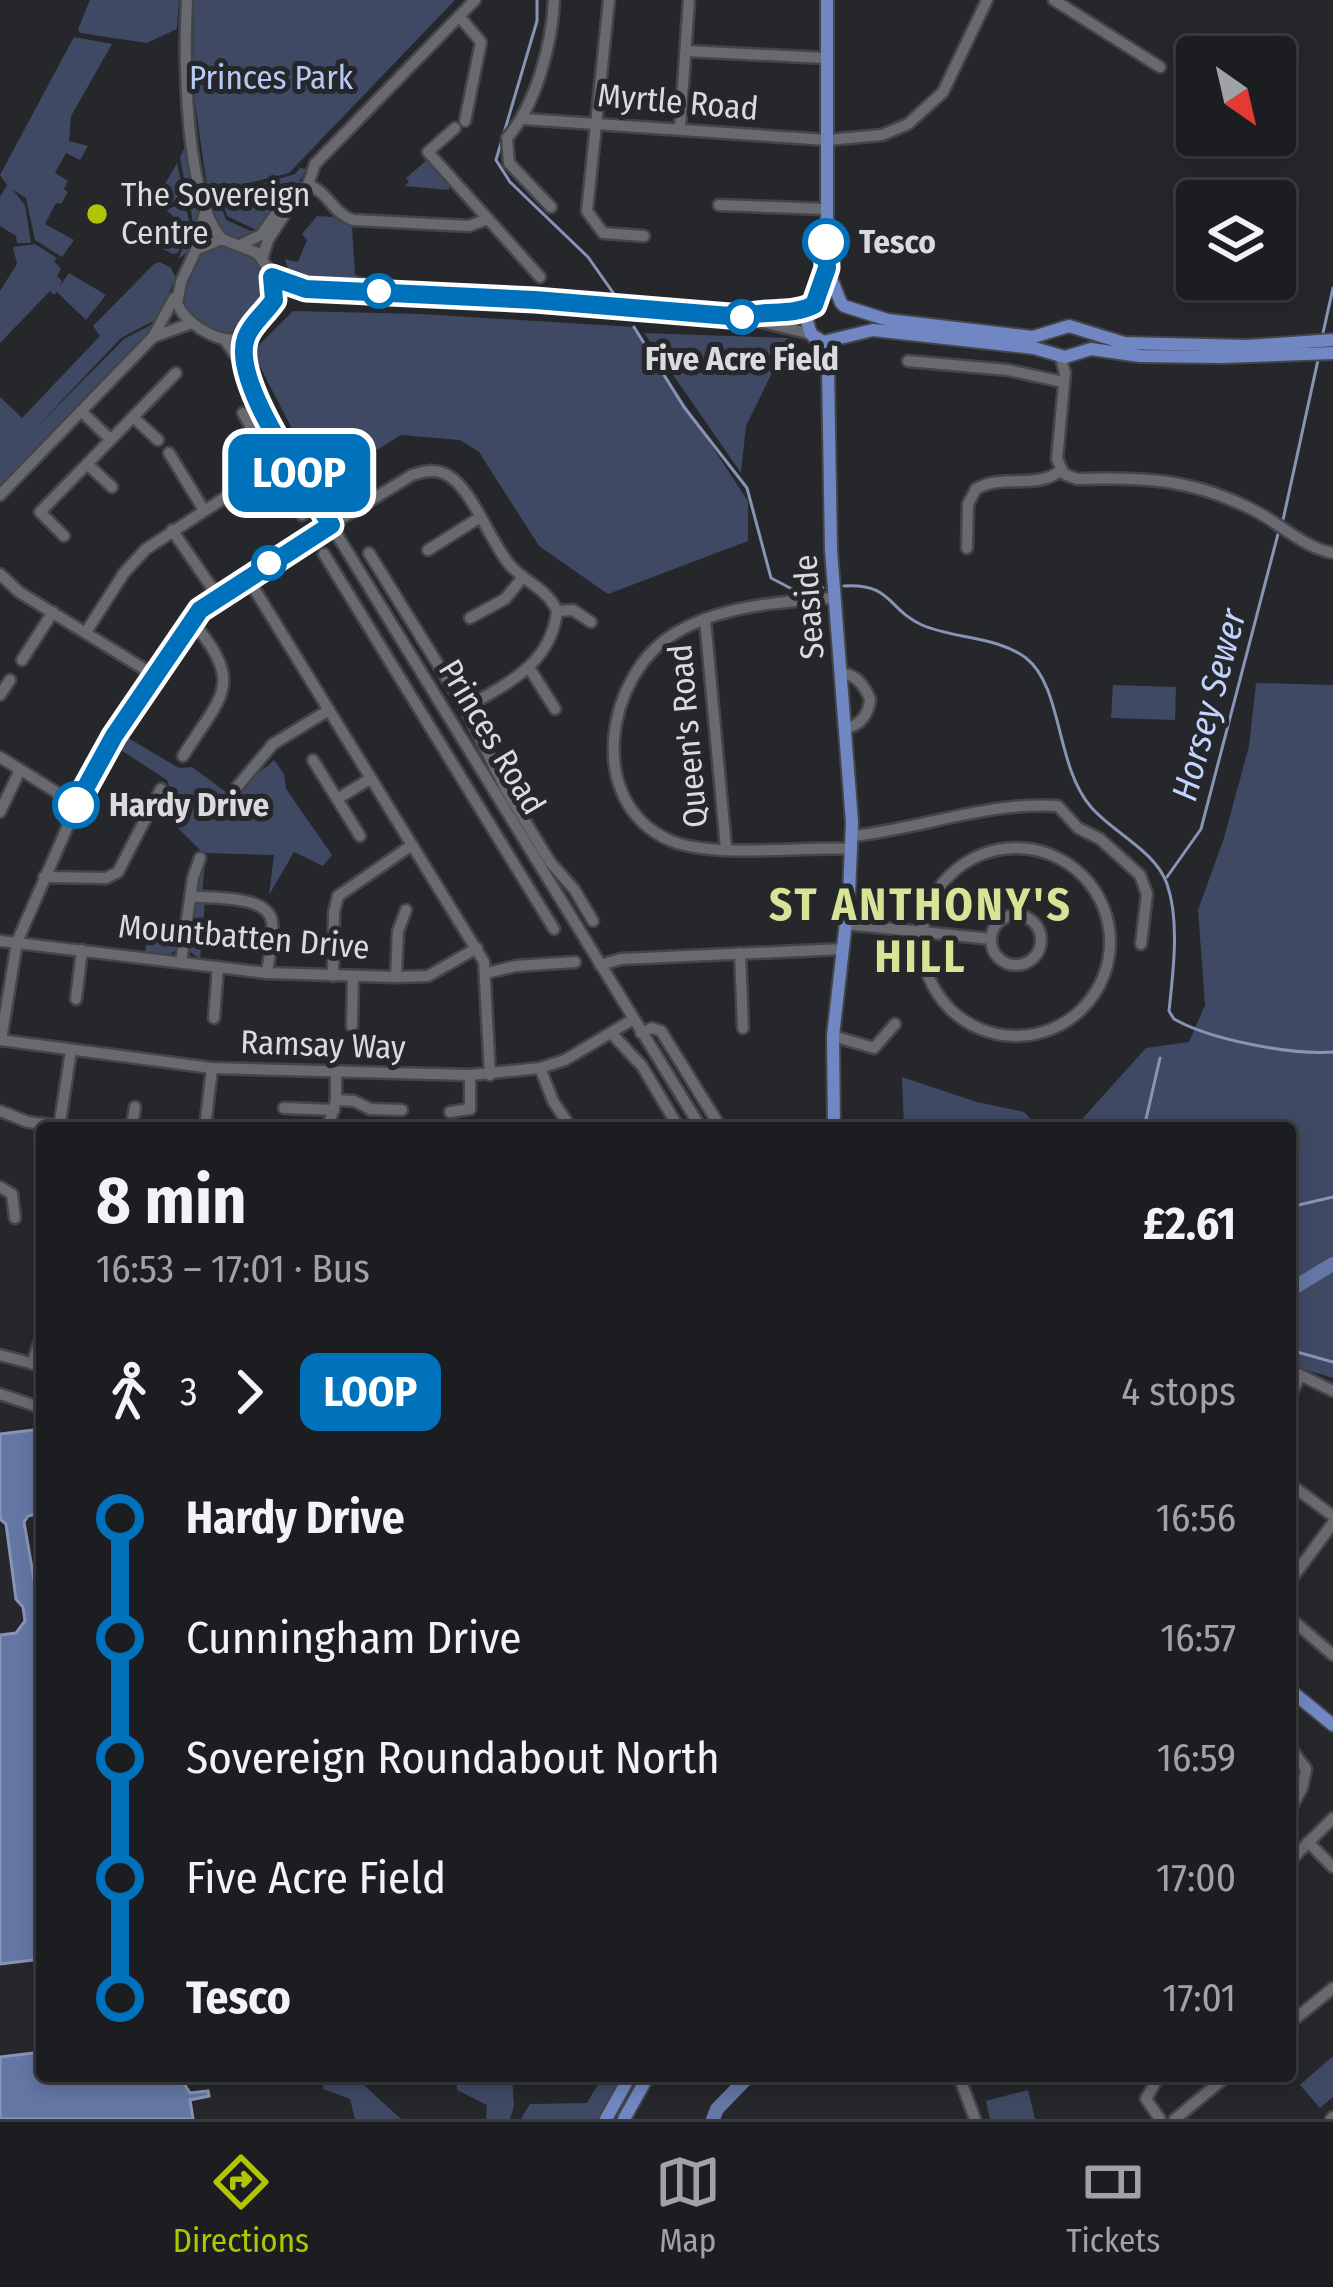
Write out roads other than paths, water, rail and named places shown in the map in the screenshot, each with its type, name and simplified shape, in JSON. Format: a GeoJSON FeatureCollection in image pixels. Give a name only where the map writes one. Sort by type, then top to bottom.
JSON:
{"type":"FeatureCollection","features":[{"type":"Feature","properties":{"kind":"main road"},"geometry":{"type":"LineString","coordinates":[[827,0],[827,268],[807,321],[813,336],[829,342],[873,330],[891,331],[1068,354],[1333,353]]}},
{"type":"Feature","properties":{"kind":"main road"},"geometry":{"type":"LineString","coordinates":[[827,268],[850,322],[842,337]]}},
{"type":"Feature","properties":{"kind":"main road"},"geometry":{"type":"LineString","coordinates":[[815,304],[831,299],[888,320],[1033,337],[1069,326],[1141,345],[1247,346],[1333,340]]}},
{"type":"Feature","properties":{"kind":"main road"},"geometry":{"type":"LineString","coordinates":[[1057,330],[1052,342],[1068,354]]}},
{"type":"Feature","properties":{"kind":"main road"},"geometry":{"type":"LineString","coordinates":[[1068,354],[1083,342],[1080,332]]}},
{"type":"Feature","properties":{"kind":"main road","name":"Seaside"},"geometry":{"type":"LineString","coordinates":[[813,336],[828,368],[834,598],[852,842],[833,1036],[833,1122]]}},
{"type":"Feature","properties":{"kind":"main road","name":"Seaside"},"geometry":{"type":"LineString","coordinates":[[828,368],[842,337]]}},
{"type":"Feature","properties":{"kind":"main road"},"geometry":{"type":"LineString","coordinates":[[1296,1695],[1333,1725]]}},
{"type":"Feature","properties":{"kind":"main road"},"geometry":{"type":"LineString","coordinates":[[606,2119],[627,2082]]}},
{"type":"Feature","properties":{"kind":"main road"},"geometry":{"type":"LineString","coordinates":[[624,2119],[645,2082]]}},
{"type":"Feature","properties":{"kind":"street"},"geometry":{"type":"LineString","coordinates":[[188,0],[185,45],[190,129],[206,208],[222,239]]}},
{"type":"Feature","properties":{"kind":"street"},"geometry":{"type":"LineString","coordinates":[[242,244],[261,235],[284,202],[308,185],[315,164],[475,0]]}},
{"type":"Feature","properties":{"kind":"street"},"geometry":{"type":"LineString","coordinates":[[551,207],[509,163],[507,138],[524,119],[549,37],[554,0]]}},
{"type":"Feature","properties":{"kind":"street"},"geometry":{"type":"LineString","coordinates":[[610,0],[587,211],[603,233],[644,236]]}},
{"type":"Feature","properties":{"kind":"street"},"geometry":{"type":"LineString","coordinates":[[680,127],[689,0]]}},
{"type":"Feature","properties":{"kind":"street","name":"Myrtle Road"},"geometry":{"type":"LineString","coordinates":[[524,119],[827,140],[882,135],[921,115],[950,79],[987,0]]}},
{"type":"Feature","properties":{"kind":"street"},"geometry":{"type":"LineString","coordinates":[[1054,0],[1160,67]]}},
{"type":"Feature","properties":{"kind":"street"},"geometry":{"type":"LineString","coordinates":[[459,16],[481,42],[460,124],[428,152],[540,277]]}},
{"type":"Feature","properties":{"kind":"street"},"geometry":{"type":"LineString","coordinates":[[686,51],[826,58]]}},
{"type":"Feature","properties":{"kind":"street"},"geometry":{"type":"LineString","coordinates":[[308,185],[322,190],[338,215],[353,220],[469,226],[488,219]]}},
{"type":"Feature","properties":{"kind":"street"},"geometry":{"type":"LineString","coordinates":[[262,259],[296,193]]}},
{"type":"Feature","properties":{"kind":"street"},"geometry":{"type":"LineString","coordinates":[[719,205],[825,209]]}},
{"type":"Feature","properties":{"kind":"street"},"geometry":{"type":"LineString","coordinates":[[0,495],[153,338],[196,250],[206,208]]}},
{"type":"Feature","properties":{"kind":"street"},"geometry":{"type":"LineString","coordinates":[[196,250],[222,239],[242,244],[262,259],[272,277],[274,300]]}},
{"type":"Feature","properties":{"kind":"street"},"geometry":{"type":"LineString","coordinates":[[272,277],[306,289],[553,301],[742,317],[813,336]]}},
{"type":"Feature","properties":{"kind":"street"},"geometry":{"type":"LineString","coordinates":[[176,295],[182,314],[192,323],[234,340],[248,333],[274,300],[306,289]]}},
{"type":"Feature","properties":{"kind":"street"},"geometry":{"type":"LineString","coordinates":[[742,317],[789,314],[815,304]]}},
{"type":"Feature","properties":{"kind":"street"},"geometry":{"type":"LineString","coordinates":[[153,338],[192,323]]}},
{"type":"Feature","properties":{"kind":"street","name":"Princes Road"},"geometry":{"type":"LineString","coordinates":[[245,369],[248,333]]}},
{"type":"Feature","properties":{"kind":"street","name":"Princes Road"},"geometry":{"type":"LineString","coordinates":[[225,340],[331,525],[697,1122]]}},
{"type":"Feature","properties":{"kind":"street"},"geometry":{"type":"LineString","coordinates":[[1060,471],[1057,459],[1068,354]]}},
{"type":"Feature","properties":{"kind":"street"},"geometry":{"type":"LineString","coordinates":[[908,361],[1064,378]]}},
{"type":"Feature","properties":{"kind":"street"},"geometry":{"type":"LineString","coordinates":[[64,536],[40,512],[172,378],[179,392]]}},
{"type":"Feature","properties":{"kind":"street"},"geometry":{"type":"LineString","coordinates":[[80,411],[109,438]]}},
{"type":"Feature","properties":{"kind":"street"},"geometry":{"type":"LineString","coordinates":[[243,413],[302,515]]}},
{"type":"Feature","properties":{"kind":"street"},"geometry":{"type":"LineString","coordinates":[[134,418],[158,440]]}},
{"type":"Feature","properties":{"kind":"street"},"geometry":{"type":"LineString","coordinates":[[169,454],[204,510]]}},
{"type":"Feature","properties":{"kind":"street"},"geometry":{"type":"LineString","coordinates":[[87,464],[112,487]]}},
{"type":"Feature","properties":{"kind":"street"},"geometry":{"type":"LineString","coordinates":[[86,632],[124,573],[172,530],[272,467]]}},
{"type":"Feature","properties":{"kind":"street"},"geometry":{"type":"LineString","coordinates":[[1,1040],[17,943],[76,805],[191,620],[217,595],[412,475],[429,470],[459,485],[510,565],[547,594],[557,611],[546,647],[530,670],[465,708]]}},
{"type":"Feature","properties":{"kind":"street"},"geometry":{"type":"LineString","coordinates":[[967,548],[968,504],[976,488],[987,482],[1045,480],[1060,471]]}},
{"type":"Feature","properties":{"kind":"street"},"geometry":{"type":"LineString","coordinates":[[1060,471],[1077,479],[1179,481],[1243,504],[1304,543],[1333,553]]}},
{"type":"Feature","properties":{"kind":"street"},"geometry":{"type":"LineString","coordinates":[[428,550],[479,518]]}},
{"type":"Feature","properties":{"kind":"street"},"geometry":{"type":"LineString","coordinates":[[172,530],[217,595]]}},
{"type":"Feature","properties":{"kind":"street","name":"Princes Road"},"geometry":{"type":"LineString","coordinates":[[369,553],[377,576],[483,739],[517,808],[592,921]]}},
{"type":"Feature","properties":{"kind":"street","name":"Princes Road"},"geometry":{"type":"LineString","coordinates":[[324,554],[554,929]]}},
{"type":"Feature","properties":{"kind":"street"},"geometry":{"type":"LineString","coordinates":[[0,574],[19,592],[154,675]]}},
{"type":"Feature","properties":{"kind":"street"},"geometry":{"type":"LineString","coordinates":[[247,577],[476,948],[488,973],[490,1075]]}},
{"type":"Feature","properties":{"kind":"street"},"geometry":{"type":"LineString","coordinates":[[470,619],[505,599],[523,577]]}},
{"type":"Feature","properties":{"kind":"street"},"geometry":{"type":"LineString","coordinates":[[834,598],[730,610],[652,649],[632,675],[619,704],[613,758],[628,799],[651,828],[682,845],[726,848],[852,842],[932,820],[1058,806],[1078,828],[1100,839],[1140,875],[1147,894],[1141,944]]}},
{"type":"Feature","properties":{"kind":"street"},"geometry":{"type":"LineString","coordinates":[[557,611],[573,610],[591,622]]}},
{"type":"Feature","properties":{"kind":"street"},"geometry":{"type":"LineString","coordinates":[[22,660],[53,612]]}},
{"type":"Feature","properties":{"kind":"street","name":"Queen's Road"},"geometry":{"type":"LineString","coordinates":[[704,619],[726,848]]}},
{"type":"Feature","properties":{"kind":"street"},"geometry":{"type":"LineString","coordinates":[[183,756],[226,685],[223,670],[191,620]]}},
{"type":"Feature","properties":{"kind":"street"},"geometry":{"type":"LineString","coordinates":[[396,668],[412,658]]}},
{"type":"Feature","properties":{"kind":"street"},"geometry":{"type":"LineString","coordinates":[[530,670],[555,709]]}},
{"type":"Feature","properties":{"kind":"street"},"geometry":{"type":"LineString","coordinates":[[840,674],[859,681],[870,699],[865,715],[845,728]]}},
{"type":"Feature","properties":{"kind":"street"},"geometry":{"type":"LineString","coordinates":[[0,694],[10,680]]}},
{"type":"Feature","properties":{"kind":"street"},"geometry":{"type":"LineString","coordinates":[[236,787],[273,744],[328,710]]}},
{"type":"Feature","properties":{"kind":"street"},"geometry":{"type":"LineString","coordinates":[[467,748],[483,739]]}},
{"type":"Feature","properties":{"kind":"street"},"geometry":{"type":"LineString","coordinates":[[0,757],[76,805]]}},
{"type":"Feature","properties":{"kind":"street"},"geometry":{"type":"LineString","coordinates":[[314,760],[360,836]]}},
{"type":"Feature","properties":{"kind":"street"},"geometry":{"type":"LineString","coordinates":[[0,812],[20,770]]}},
{"type":"Feature","properties":{"kind":"street"},"geometry":{"type":"LineString","coordinates":[[337,800],[370,779]]}},
{"type":"Feature","properties":{"kind":"street"},"geometry":{"type":"LineString","coordinates":[[44,877],[106,878],[118,872],[161,789]]}},
{"type":"Feature","properties":{"kind":"street"},"geometry":{"type":"LineString","coordinates":[[502,844],[519,833]]}},
{"type":"Feature","properties":{"kind":"street"},"geometry":{"type":"LineString","coordinates":[[333,976],[338,896],[412,845]]}},
{"type":"Feature","properties":{"kind":"street"},"geometry":{"type":"LineString","coordinates":[[1028,850],[1060,859],[1088,879],[1108,917],[1111,951],[1096,992],[1072,1018],[1040,1033],[1006,1036],[965,1021],[939,997],[924,966],[922,931],[932,897],[954,871],[983,855],[1028,850]]}},
{"type":"Feature","properties":{"kind":"street"},"geometry":{"type":"LineString","coordinates":[[182,962],[200,858]]}},
{"type":"Feature","properties":{"kind":"street"},"geometry":{"type":"LineString","coordinates":[[190,896],[263,907],[272,922],[267,973]]}},
{"type":"Feature","properties":{"kind":"street"},"geometry":{"type":"LineString","coordinates":[[565,907],[579,897]]}},
{"type":"Feature","properties":{"kind":"street"},"geometry":{"type":"LineString","coordinates":[[396,977],[398,931],[406,910]]}},
{"type":"Feature","properties":{"kind":"street"},"geometry":{"type":"LineString","coordinates":[[1015,915],[1033,922],[1041,940],[1032,960],[1014,966],[997,957],[991,940],[997,924],[1015,915]]}},
{"type":"Feature","properties":{"kind":"street"},"geometry":{"type":"LineString","coordinates":[[845,924],[991,940]]}},
{"type":"Feature","properties":{"kind":"street","name":"Mountbatten Drive"},"geometry":{"type":"LineString","coordinates":[[0,940],[267,973],[333,976],[428,976],[476,948]]}},
{"type":"Feature","properties":{"kind":"street"},"geometry":{"type":"LineString","coordinates":[[600,965],[621,959],[843,949]]}},
{"type":"Feature","properties":{"kind":"street"},"geometry":{"type":"LineString","coordinates":[[76,999],[82,950]]}},
{"type":"Feature","properties":{"kind":"street"},"geometry":{"type":"LineString","coordinates":[[740,953],[743,1028]]}},
{"type":"Feature","properties":{"kind":"street"},"geometry":{"type":"LineString","coordinates":[[488,973],[516,965],[575,962]]}},
{"type":"Feature","properties":{"kind":"street"},"geometry":{"type":"LineString","coordinates":[[214,1018],[218,967]]}},
{"type":"Feature","properties":{"kind":"street"},"geometry":{"type":"LineString","coordinates":[[352,976],[352,1026]]}},
{"type":"Feature","properties":{"kind":"street","name":"Ramsay Way"},"geometry":{"type":"LineString","coordinates":[[1,1040],[212,1068],[470,1076],[540,1068],[632,1020]]}},
{"type":"Feature","properties":{"kind":"street"},"geometry":{"type":"LineString","coordinates":[[833,1036],[874,1048],[896,1024]]}},
{"type":"Feature","properties":{"kind":"street"},"geometry":{"type":"LineString","coordinates":[[641,1034],[652,1028],[661,1031],[716,1122]]}},
{"type":"Feature","properties":{"kind":"street"},"geometry":{"type":"LineString","coordinates":[[612,1034],[642,1066],[675,1122]]}},
{"type":"Feature","properties":{"kind":"street"},"geometry":{"type":"LineString","coordinates":[[60,1122],[70,1052]]}},
{"type":"Feature","properties":{"kind":"street"},"geometry":{"type":"LineString","coordinates":[[205,1122],[212,1068]]}},
{"type":"Feature","properties":{"kind":"street"},"geometry":{"type":"LineString","coordinates":[[540,1068],[567,1122]]}},
{"type":"Feature","properties":{"kind":"street"},"geometry":{"type":"LineString","coordinates":[[330,1122],[337,1074]]}},
{"type":"Feature","properties":{"kind":"street"},"geometry":{"type":"LineString","coordinates":[[450,1112],[470,1109],[470,1076]]}},
{"type":"Feature","properties":{"kind":"street"},"geometry":{"type":"LineString","coordinates":[[284,1108],[353,1101],[370,1109],[402,1110]]}},
{"type":"Feature","properties":{"kind":"street"},"geometry":{"type":"LineString","coordinates":[[135,1107],[136,1122]]}},
{"type":"Feature","properties":{"kind":"street"},"geometry":{"type":"LineString","coordinates":[[0,1111],[36,1123]]}},
{"type":"Feature","properties":{"kind":"street"},"geometry":{"type":"LineString","coordinates":[[0,1186],[14,1198],[14,1218]]}},
{"type":"Feature","properties":{"kind":"street"},"geometry":{"type":"LineString","coordinates":[[0,1355],[36,1365]]}},
{"type":"Feature","properties":{"kind":"street"},"geometry":{"type":"LineString","coordinates":[[1296,1373],[1333,1391]]}},
{"type":"Feature","properties":{"kind":"street"},"geometry":{"type":"LineString","coordinates":[[6,1411],[5,1395],[36,1406]]}},
{"type":"Feature","properties":{"kind":"street"},"geometry":{"type":"LineString","coordinates":[[1296,1489],[1333,1520],[1296,1572]]}},
{"type":"Feature","properties":{"kind":"street"},"geometry":{"type":"LineString","coordinates":[[1296,1623],[1328,1650],[1333,1633]]}},
{"type":"Feature","properties":{"kind":"street"},"geometry":{"type":"LineString","coordinates":[[1296,1755],[1306,1769],[1296,1795]]}},
{"type":"Feature","properties":{"kind":"street"},"geometry":{"type":"LineString","coordinates":[[1296,1855],[1333,1818]]}},
{"type":"Feature","properties":{"kind":"street"},"geometry":{"type":"LineString","coordinates":[[1308,1842],[1333,1867]]}},
{"type":"Feature","properties":{"kind":"street"},"geometry":{"type":"LineString","coordinates":[[1296,2019],[1333,1988]]}},
{"type":"Feature","properties":{"kind":"street"},"geometry":{"type":"LineString","coordinates":[[961,2082],[975,2119]]}},
{"type":"Feature","properties":{"kind":"street"},"geometry":{"type":"LineString","coordinates":[[1156,2082],[1146,2099],[1160,2119]]}},
{"type":"Feature","properties":{"kind":"street"},"geometry":{"type":"LineString","coordinates":[[1174,2119],[1220,2082]]}},
{"type":"Feature","properties":{"kind":"waterway"},"geometry":{"type":"LineString","coordinates":[[537,0],[537,21],[496,160],[510,182],[588,257],[614,294]]}},
{"type":"Feature","properties":{"kind":"waterway"},"geometry":{"type":"LineString","coordinates":[[1323,333],[1333,288]]}},
{"type":"Feature","properties":{"kind":"waterway"},"geometry":{"type":"LineString","coordinates":[[634,327],[684,407],[747,488],[771,578],[792,589],[823,588]]}},
{"type":"Feature","properties":{"kind":"waterway","name":"Horsey Sewer"},"geometry":{"type":"LineString","coordinates":[[1283,520],[1318,360]]}},
{"type":"Feature","properties":{"kind":"waterway","name":"Horsey Sewer"},"geometry":{"type":"LineString","coordinates":[[1167,877],[1201,829],[1278,534]]}},
{"type":"Feature","properties":{"kind":"waterway"},"geometry":{"type":"LineString","coordinates":[[844,586],[881,593],[922,625],[1015,651],[1038,671],[1079,790],[1100,816],[1144,852],[1167,884],[1174,930],[1169,1011],[1174,1019],[1252,1044],[1333,1052]]}},
{"type":"Feature","properties":{"kind":"waterway"},"geometry":{"type":"LineString","coordinates":[[1145,1122],[1160,1058]]}},
{"type":"Feature","properties":{"kind":"waterway"},"geometry":{"type":"LineString","coordinates":[[1296,1206],[1333,1197]]}},
{"type":"Feature","properties":{"kind":"waterway"},"geometry":{"type":"LineString","coordinates":[[1296,1286],[1333,1264]]}},
{"type":"Feature","properties":{"kind":"waterway"},"geometry":{"type":"LineString","coordinates":[[1296,1352],[1333,1362]]}},
{"type":"Feature","properties":{"kind":"waterway"},"geometry":{"type":"LineString","coordinates":[[713,2119],[743,2082]]}},
{"type":"Feature","properties":{"kind":"place","name":"The Sovereign Centre"},"geometry":{"type":"Point","coordinates":[97,214]}},
{"type":"Feature","properties":{"kind":"place","name":"Tesco"},"geometry":{"type":"Point","coordinates":[826,242]}},
{"type":"Feature","properties":{"kind":"place","name":"Five Acre Field"},"geometry":{"type":"Point","coordinates":[742,317]}},
{"type":"Feature","properties":{"kind":"place","name":"Hardy Drive"},"geometry":{"type":"Point","coordinates":[76,805]}},
{"type":"Feature","properties":{"kind":"district","name":"ST ANTHONY'S HILL"},"geometry":{"type":"Point","coordinates":[921,931]}},
{"type":"Feature","properties":{"kind":"park label","name":"Princes Park"},"geometry":{"type":"Point","coordinates":[271,78]}}]}
